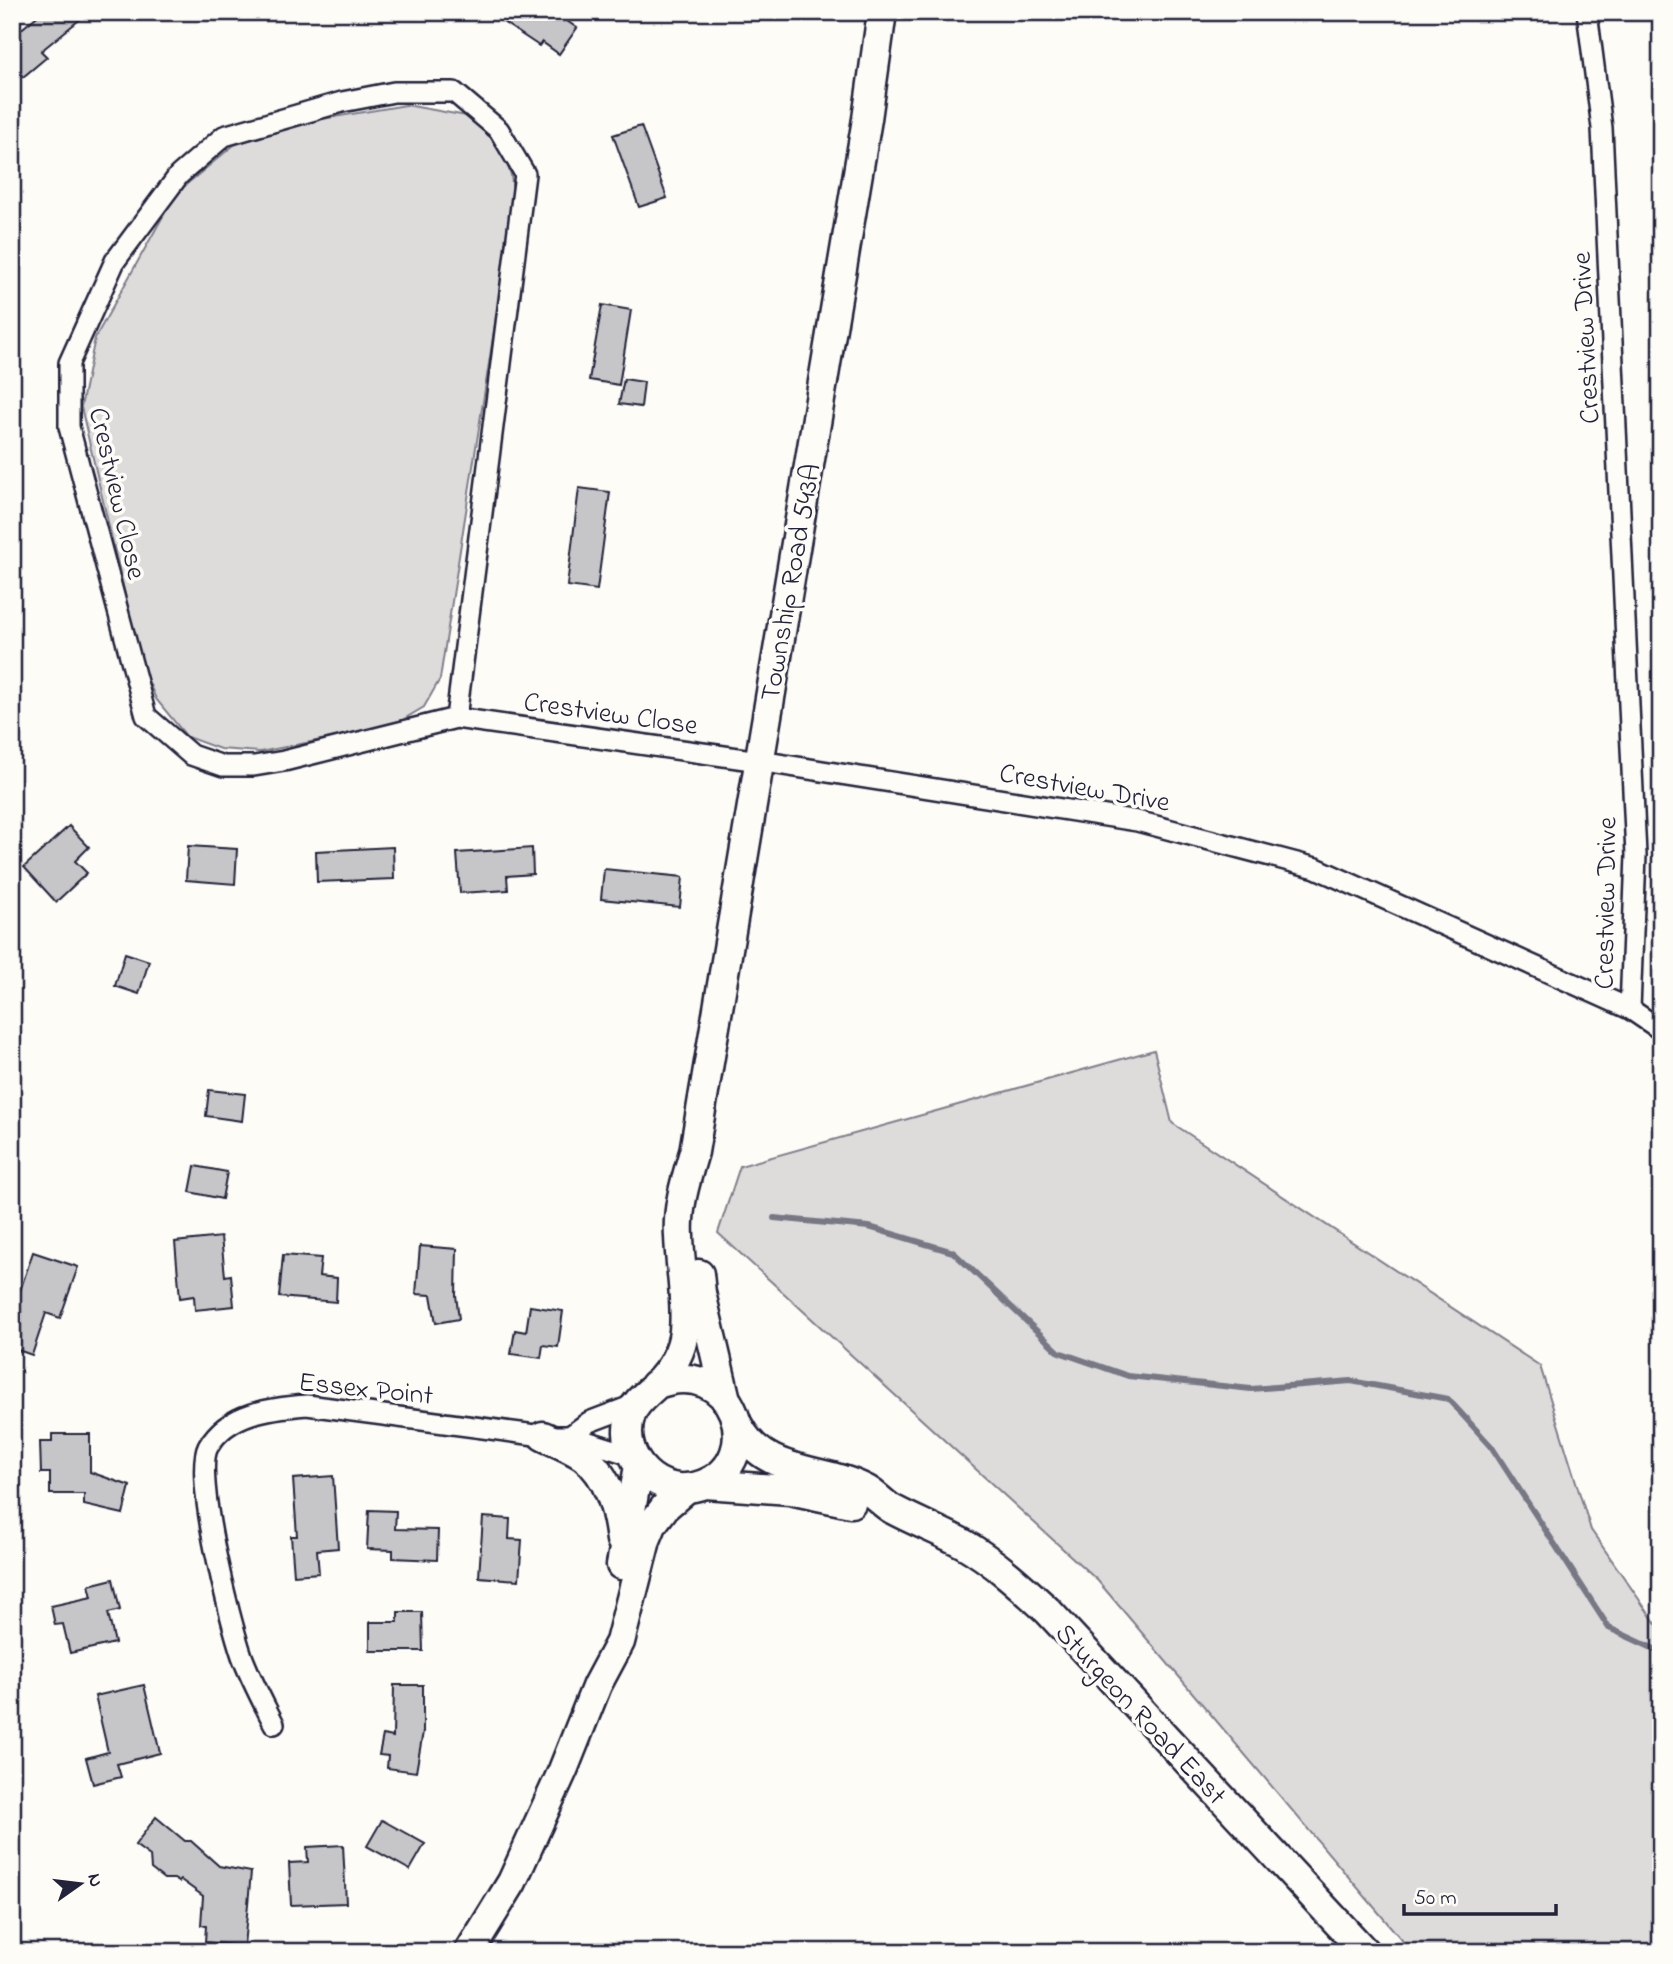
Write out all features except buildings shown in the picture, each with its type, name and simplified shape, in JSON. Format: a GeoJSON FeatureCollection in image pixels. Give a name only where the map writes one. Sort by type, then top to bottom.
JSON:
{"type":"FeatureCollection","features":[{"type":"Feature","properties":{"kind":"main road","name":"Township Road 543A"},"geometry":{"type":"LineString","coordinates":[[597,1685],[601,1650],[624,1557],[636,1461],[630,1449],[628,1431],[632,1413],[677,1358],[684,1333],[686,1306],[678,1234],[680,1213],[694,1152],[867,119],[882,12]]}},
{"type":"Feature","properties":{"kind":"main road","name":"Township Road 543A"},"geometry":{"type":"LineString","coordinates":[[470,1952],[512,1882],[563,1770],[597,1685],[620,1642],[646,1540],[653,1523],[664,1507],[720,1474],[732,1460],[737,1443],[732,1412],[701,1293],[695,1231],[697,1179],[694,1152]]}},
{"type":"Feature","properties":{"kind":"main road"},"geometry":{"type":"LineString","coordinates":[[648,1391],[671,1379],[690,1378],[706,1383],[721,1393],[732,1412]]}},
{"type":"Feature","properties":{"kind":"main road","name":"Sturgeon Road East"},"geometry":{"type":"LineString","coordinates":[[732,1412],[745,1440],[767,1456],[788,1467],[866,1490],[892,1508],[967,1546],[1015,1581],[1048,1611],[1364,1952]]}},
{"type":"Feature","properties":{"kind":"main road"},"geometry":{"type":"LineString","coordinates":[[556,1436],[601,1474],[618,1519],[624,1557]]}},
{"type":"Feature","properties":{"kind":"main road"},"geometry":{"type":"LineString","coordinates":[[636,1461],[652,1479],[668,1487],[696,1486]]}},
{"type":"Feature","properties":{"kind":"main road","name":"Sturgeon Road East"},"geometry":{"type":"LineString","coordinates":[[696,1486],[790,1490],[866,1507],[892,1508]]}},
{"type":"Feature","properties":{"kind":"street","name":"Crestview Drive"},"geometry":{"type":"LineString","coordinates":[[758,761],[1137,821],[1316,868],[1630,1009],[1636,842],[1602,128],[1587,12]]}},
{"type":"Feature","properties":{"kind":"street","name":"Crestview Close"},"geometry":{"type":"LineString","coordinates":[[456,718],[524,174],[499,130],[454,92],[394,92],[342,102],[224,136],[179,175],[115,261],[69,362],[69,426],[146,716],[191,755],[223,766],[254,766],[284,761],[456,718],[758,761]]}},
{"type":"Feature","properties":{"kind":"street"},"geometry":{"type":"LineString","coordinates":[[1630,1009],[1661,1030]]}},
{"type":"Feature","properties":{"kind":"street"},"geometry":{"type":"LineString","coordinates":[[556,1436],[626,1408],[648,1391]]}},
{"type":"Feature","properties":{"kind":"street","name":"Essex Point"},"geometry":{"type":"LineString","coordinates":[[274,1724],[243,1658],[213,1539],[203,1468],[208,1448],[219,1432],[232,1421],[272,1408],[307,1405],[556,1436],[636,1461]]}},
{"type":"Feature","properties":{"kind":"shaded area"},"geometry":{"type":"Polygon","coordinates":[[[406,105],[472,117],[498,140],[511,175],[514,202],[440,679],[424,707],[392,726],[260,752],[220,749],[187,737],[156,699],[142,667],[81,407],[95,338],[176,193],[234,145],[292,124],[406,105]]]}},
{"type":"Feature","properties":{"kind":"shaded area"},"geometry":{"type":"Polygon","coordinates":[[[1154,1050],[1172,1123],[1540,1366],[1591,1530],[1661,1631],[1661,1952],[1412,1952],[1098,1581],[718,1233],[740,1166],[1154,1050]]]}},
{"type":"Feature","properties":{"kind":"waterway"},"geometry":{"type":"LineString","coordinates":[[774,1218],[869,1227],[953,1252],[1059,1352],[1128,1376],[1251,1389],[1351,1381],[1448,1399],[1491,1446],[1609,1628],[1661,1652]]}}]}
